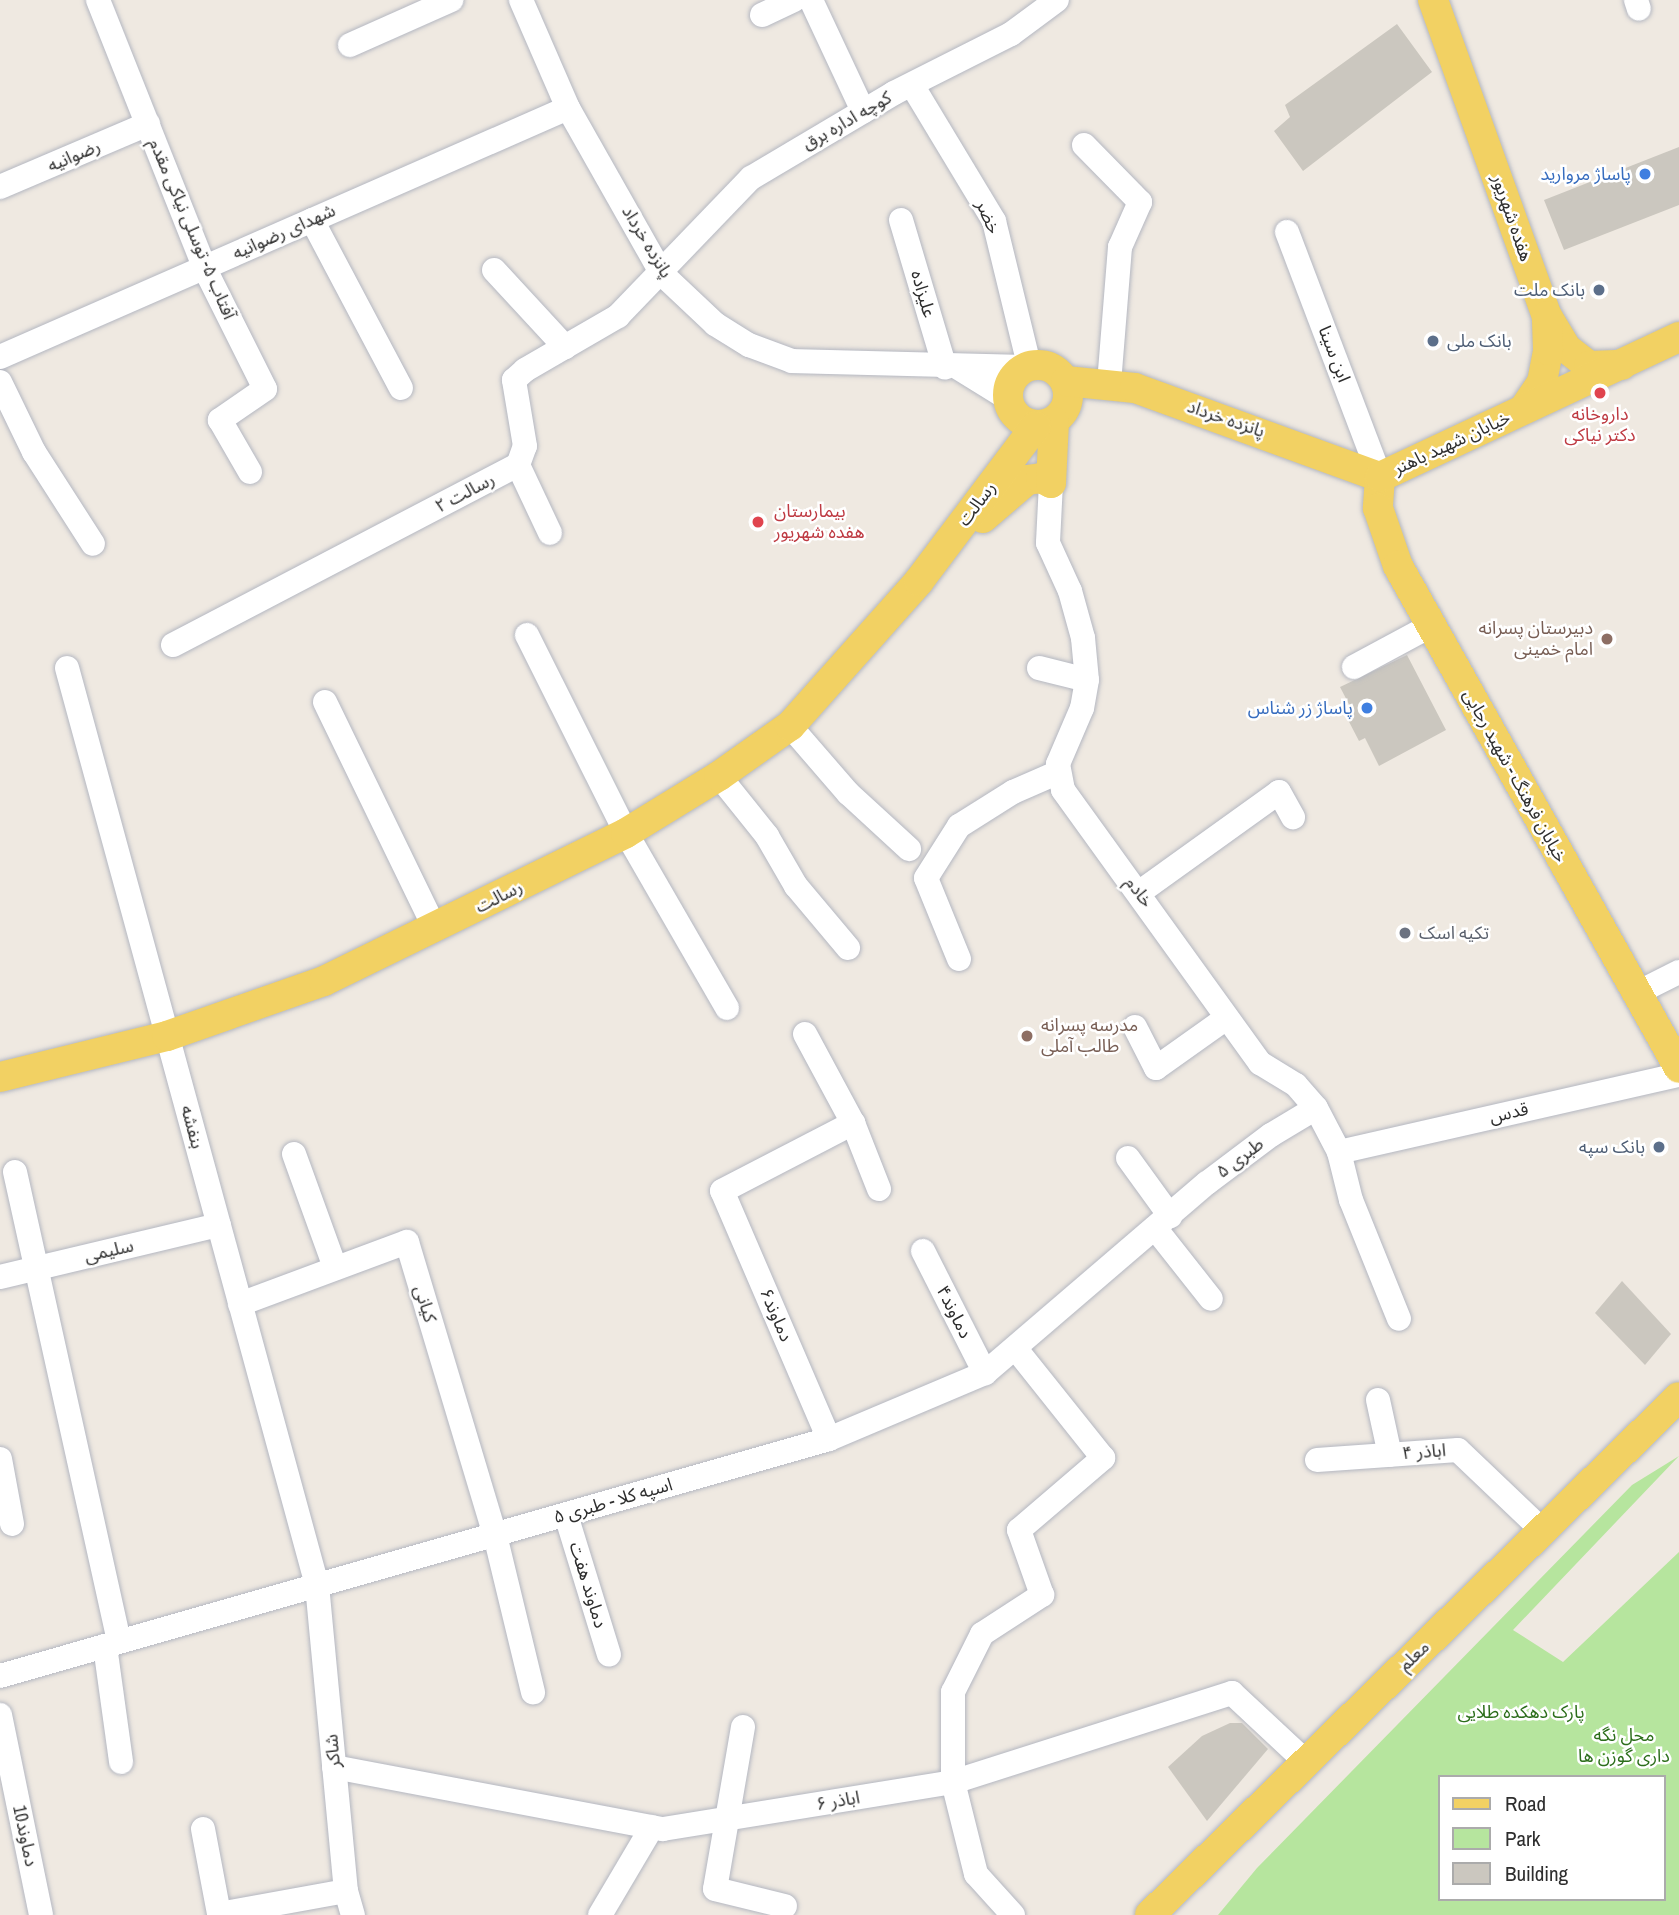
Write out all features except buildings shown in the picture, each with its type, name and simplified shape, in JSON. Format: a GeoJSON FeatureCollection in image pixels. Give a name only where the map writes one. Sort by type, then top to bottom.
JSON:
{"type":"FeatureCollection","features":[{"type":"Feature","properties":{"kind":"main road","name":"هفده شهریور"},"geometry":{"type":"LineString","coordinates":[[1439,9],[1547,316],[1566,348],[1589,366],[1622,365]]}},
{"type":"Feature","properties":{"kind":"main road"},"geometry":{"type":"LineString","coordinates":[[1524,409],[1542,382],[1548,350],[1547,316]]}},
{"type":"Feature","properties":{"kind":"main road"},"geometry":{"type":"LineString","coordinates":[[1524,409],[1679,337]]}},
{"type":"Feature","properties":{"kind":"main road"},"geometry":{"type":"LineString","coordinates":[[1026,366],[1050,366],[1066,381],[1067,404],[1045,424],[1016,417],[1007,398],[1010,380],[1026,366]]}},
{"type":"Feature","properties":{"kind":"main road","name":"پانزده خرداد"},"geometry":{"type":"LineString","coordinates":[[1066,381],[1109,386],[1161,397],[1380,477]]}},
{"type":"Feature","properties":{"kind":"main road","name":"خیابان شهید باهنر"},"geometry":{"type":"LineString","coordinates":[[1380,477],[1524,409]]}},
{"type":"Feature","properties":{"kind":"main road"},"geometry":{"type":"LineString","coordinates":[[1045,424],[1051,483]]}},
{"type":"Feature","properties":{"kind":"main road","name":"رسالت"},"geometry":{"type":"LineString","coordinates":[[0,1077],[167,1036],[324,981],[435,929],[626,833],[719,776],[790,726],[919,581],[1045,424]]}},
{"type":"Feature","properties":{"kind":"main road","name":"خیابان فرهنگ - شهید رجایی"},"geometry":{"type":"LineString","coordinates":[[1380,477],[1378,508],[1387,541],[1679,1068]]}},
{"type":"Feature","properties":{"kind":"main road","name":"رسالت"},"geometry":{"type":"LineString","coordinates":[[919,581],[948,560],[987,514],[1027,480],[1041,478],[1051,483]]}},
{"type":"Feature","properties":{"kind":"main road","name":"معلم"},"geometry":{"type":"LineString","coordinates":[[1167,1914],[1306,1762],[1679,1397]]}},
{"type":"Feature","properties":{"kind":"main road","name":"معلم"},"geometry":{"type":"LineString","coordinates":[[1167,1914],[1659,1435],[1679,1426]]}},
{"type":"Feature","properties":{"kind":"street","name":"آفتاب ۵- توسلی نیاکی مقدم"},"geometry":{"type":"LineString","coordinates":[[98,0],[204,267],[265,389],[220,420],[250,472]]}},
{"type":"Feature","properties":{"kind":"street"},"geometry":{"type":"LineString","coordinates":[[350,45],[451,0]]}},
{"type":"Feature","properties":{"kind":"street"},"geometry":{"type":"LineString","coordinates":[[762,15],[794,0]]}},
{"type":"Feature","properties":{"kind":"street"},"geometry":{"type":"LineString","coordinates":[[811,0],[863,111]]}},
{"type":"Feature","properties":{"kind":"street","name":"کوچه اداره برق"},"geometry":{"type":"LineString","coordinates":[[662,274],[729,195],[751,178],[863,111],[1011,34],[1057,0]]}},
{"type":"Feature","properties":{"kind":"street","name":"پانزده خرداد"},"geometry":{"type":"LineString","coordinates":[[528,3],[568,108],[662,274],[715,324],[750,345],[792,361],[950,367],[991,363],[1026,366]]}},
{"type":"Feature","properties":{"kind":"street","name":"خضر"},"geometry":{"type":"LineString","coordinates":[[912,85],[994,221],[1026,366]]}},
{"type":"Feature","properties":{"kind":"street","name":"شهدای رضوانیه"},"geometry":{"type":"LineString","coordinates":[[2,352],[568,108]]}},
{"type":"Feature","properties":{"kind":"street","name":"رضوانیه"},"geometry":{"type":"LineString","coordinates":[[0,187],[148,124]]}},
{"type":"Feature","properties":{"kind":"street"},"geometry":{"type":"LineString","coordinates":[[1084,145],[1140,202],[1119,247],[1109,386]]}},
{"type":"Feature","properties":{"kind":"street"},"geometry":{"type":"LineString","coordinates":[[312,220],[401,388]]}},
{"type":"Feature","properties":{"kind":"street","name":"علیزاده"},"geometry":{"type":"LineString","coordinates":[[901,220],[950,367]]}},
{"type":"Feature","properties":{"kind":"street","name":"ابن سینا"},"geometry":{"type":"LineString","coordinates":[[1287,232],[1380,477]]}},
{"type":"Feature","properties":{"kind":"street"},"geometry":{"type":"LineString","coordinates":[[494,270],[565,347]]}},
{"type":"Feature","properties":{"kind":"street"},"geometry":{"type":"LineString","coordinates":[[550,533],[517,465],[525,446],[514,380],[618,316],[662,274]]}},
{"type":"Feature","properties":{"kind":"street","name":"پانزده خرداد"},"geometry":{"type":"LineString","coordinates":[[950,367],[1007,398]]}},
{"type":"Feature","properties":{"kind":"street"},"geometry":{"type":"LineString","coordinates":[[0,382],[34,452],[93,544]]}},
{"type":"Feature","properties":{"kind":"street","name":"رسالت ۲"},"geometry":{"type":"LineString","coordinates":[[173,645],[517,465]]}},
{"type":"Feature","properties":{"kind":"street"},"geometry":{"type":"LineString","coordinates":[[959,959],[926,878],[959,826],[1013,792],[1059,772],[1065,738],[1082,708],[1087,680],[1083,638],[1070,591],[1048,543],[1051,483]]}},
{"type":"Feature","properties":{"kind":"street"},"geometry":{"type":"LineString","coordinates":[[1354,667],[1432,625]]}},
{"type":"Feature","properties":{"kind":"street"},"geometry":{"type":"LineString","coordinates":[[527,635],[626,833],[727,1007]]}},
{"type":"Feature","properties":{"kind":"street","name":"بنفشه"},"geometry":{"type":"LineString","coordinates":[[67,668],[317,1586]]}},
{"type":"Feature","properties":{"kind":"street"},"geometry":{"type":"LineString","coordinates":[[1039,668],[1087,680]]}},
{"type":"Feature","properties":{"kind":"street"},"geometry":{"type":"LineString","coordinates":[[325,702],[435,929]]}},
{"type":"Feature","properties":{"kind":"street"},"geometry":{"type":"LineString","coordinates":[[790,726],[848,793],[909,849]]}},
{"type":"Feature","properties":{"kind":"street","name":"خادم"},"geometry":{"type":"LineString","coordinates":[[1059,772],[1063,790],[1140,892],[1225,1018],[1260,1063],[1296,1085],[1316,1108],[1339,1152],[1351,1200],[1399,1319]]}},
{"type":"Feature","properties":{"kind":"street"},"geometry":{"type":"LineString","coordinates":[[719,776],[766,836],[796,886],[848,948]]}},
{"type":"Feature","properties":{"kind":"street"},"geometry":{"type":"LineString","coordinates":[[1140,892],[1279,792],[1293,817]]}},
{"type":"Feature","properties":{"kind":"street"},"geometry":{"type":"LineString","coordinates":[[1637,993],[1679,972]]}},
{"type":"Feature","properties":{"kind":"street"},"geometry":{"type":"LineString","coordinates":[[1135,1027],[1156,1068],[1225,1018]]}},
{"type":"Feature","properties":{"kind":"street"},"geometry":{"type":"LineString","coordinates":[[804,1034],[853,1123],[879,1189]]}},
{"type":"Feature","properties":{"kind":"street","name":"قدس"},"geometry":{"type":"LineString","coordinates":[[1339,1152],[1679,1075]]}},
{"type":"Feature","properties":{"kind":"street","name":"طبری ۵"},"geometry":{"type":"LineString","coordinates":[[1163,1222],[1270,1135],[1316,1108]]}},
{"type":"Feature","properties":{"kind":"street","name":"دماوند۶"},"geometry":{"type":"LineString","coordinates":[[829,1439],[722,1191],[853,1123]]}},
{"type":"Feature","properties":{"kind":"street"},"geometry":{"type":"LineString","coordinates":[[294,1154],[335,1267]]}},
{"type":"Feature","properties":{"kind":"street"},"geometry":{"type":"LineString","coordinates":[[1128,1158],[1210,1299]]}},
{"type":"Feature","properties":{"kind":"street"},"geometry":{"type":"LineString","coordinates":[[15,1172],[37,1268],[112,1644],[121,1762]]}},
{"type":"Feature","properties":{"kind":"street","name":"اسپه کلا - طبری ۵"},"geometry":{"type":"LineString","coordinates":[[0,1676],[829,1439],[985,1373],[1163,1222]]}},
{"type":"Feature","properties":{"kind":"street","name":"سلیمی"},"geometry":{"type":"LineString","coordinates":[[0,1277],[219,1225]]}},
{"type":"Feature","properties":{"kind":"street","name":"کیانی"},"geometry":{"type":"LineString","coordinates":[[240,1304],[407,1242],[495,1535]]}},
{"type":"Feature","properties":{"kind":"street","name":"دماوند۴"},"geometry":{"type":"LineString","coordinates":[[923,1251],[985,1373]]}},
{"type":"Feature","properties":{"kind":"street"},"geometry":{"type":"LineString","coordinates":[[1013,1915],[976,1874],[953,1782],[953,1692],[982,1634],[1042,1595],[1019,1530],[1103,1458],[1016,1349]]}},
{"type":"Feature","properties":{"kind":"street"},"geometry":{"type":"LineString","coordinates":[[1378,1400],[1390,1455]]}},
{"type":"Feature","properties":{"kind":"street","name":"اباذر ۴"},"geometry":{"type":"LineString","coordinates":[[1317,1460],[1458,1450],[1542,1530]]}},
{"type":"Feature","properties":{"kind":"street"},"geometry":{"type":"LineString","coordinates":[[0,1459],[12,1524]]}},
{"type":"Feature","properties":{"kind":"street","name":"دماوند هفت"},"geometry":{"type":"LineString","coordinates":[[566,1514],[609,1655]]}},
{"type":"Feature","properties":{"kind":"street"},"geometry":{"type":"LineString","coordinates":[[495,1535],[533,1692]]}},
{"type":"Feature","properties":{"kind":"street","name":"شاکر"},"geometry":{"type":"LineString","coordinates":[[317,1586],[346,1891],[353,1915]]}},
{"type":"Feature","properties":{"kind":"street","name":"اباذر ۶"},"geometry":{"type":"LineString","coordinates":[[334,1767],[652,1827],[728,1820],[953,1782],[1232,1693],[1306,1762]]}},
{"type":"Feature","properties":{"kind":"street","name":"دماوند10"},"geometry":{"type":"LineString","coordinates":[[0,1716],[41,1915]]}},
{"type":"Feature","properties":{"kind":"street"},"geometry":{"type":"LineString","coordinates":[[743,1727],[715,1889],[785,1906]]}},
{"type":"Feature","properties":{"kind":"street"},"geometry":{"type":"LineString","coordinates":[[600,1915],[652,1827]]}},
{"type":"Feature","properties":{"kind":"street"},"geometry":{"type":"LineString","coordinates":[[203,1829],[219,1914],[346,1891]]}},
{"type":"Feature","properties":{"kind":"green space","name":"پارک دهکده طلایی"},"geometry":{"type":"Polygon","coordinates":[[[1679,1456],[1513,1630],[1563,1662],[1679,1552],[1679,1915],[1218,1915],[1257,1868],[1632,1485],[1679,1456]]]}},
{"type":"Feature","properties":{"kind":"place","name":"پاساژ مروارید"},"geometry":{"type":"Point","coordinates":[1645,174]}},
{"type":"Feature","properties":{"kind":"place","name":"بانک ملت"},"geometry":{"type":"Point","coordinates":[1599,290]}},
{"type":"Feature","properties":{"kind":"place","name":"بانک ملی"},"geometry":{"type":"Point","coordinates":[1433,341]}},
{"type":"Feature","properties":{"kind":"place","name":"داروخانه دکتر نیاکی"},"geometry":{"type":"Point","coordinates":[1600,393]}},
{"type":"Feature","properties":{"kind":"place","name":"بیمارستان هفده شهریور"},"geometry":{"type":"Point","coordinates":[758,522]}},
{"type":"Feature","properties":{"kind":"place","name":"دبیرستان پسرانه امام خمینی"},"geometry":{"type":"Point","coordinates":[1607,639]}},
{"type":"Feature","properties":{"kind":"place","name":"پاساژ زر شناس"},"geometry":{"type":"Point","coordinates":[1367,708]}},
{"type":"Feature","properties":{"kind":"place","name":"تکیه اسک"},"geometry":{"type":"Point","coordinates":[1405,933]}},
{"type":"Feature","properties":{"kind":"place","name":"مدرسه پسرانه طالب آملی"},"geometry":{"type":"Point","coordinates":[1027,1036]}},
{"type":"Feature","properties":{"kind":"place","name":"بانک سپه"},"geometry":{"type":"Point","coordinates":[1659,1147]}},
{"type":"Feature","properties":{"kind":"park label","name":"محل نگه داری گوزن ها"},"geometry":{"type":"Point","coordinates":[1624,1746]}}]}
